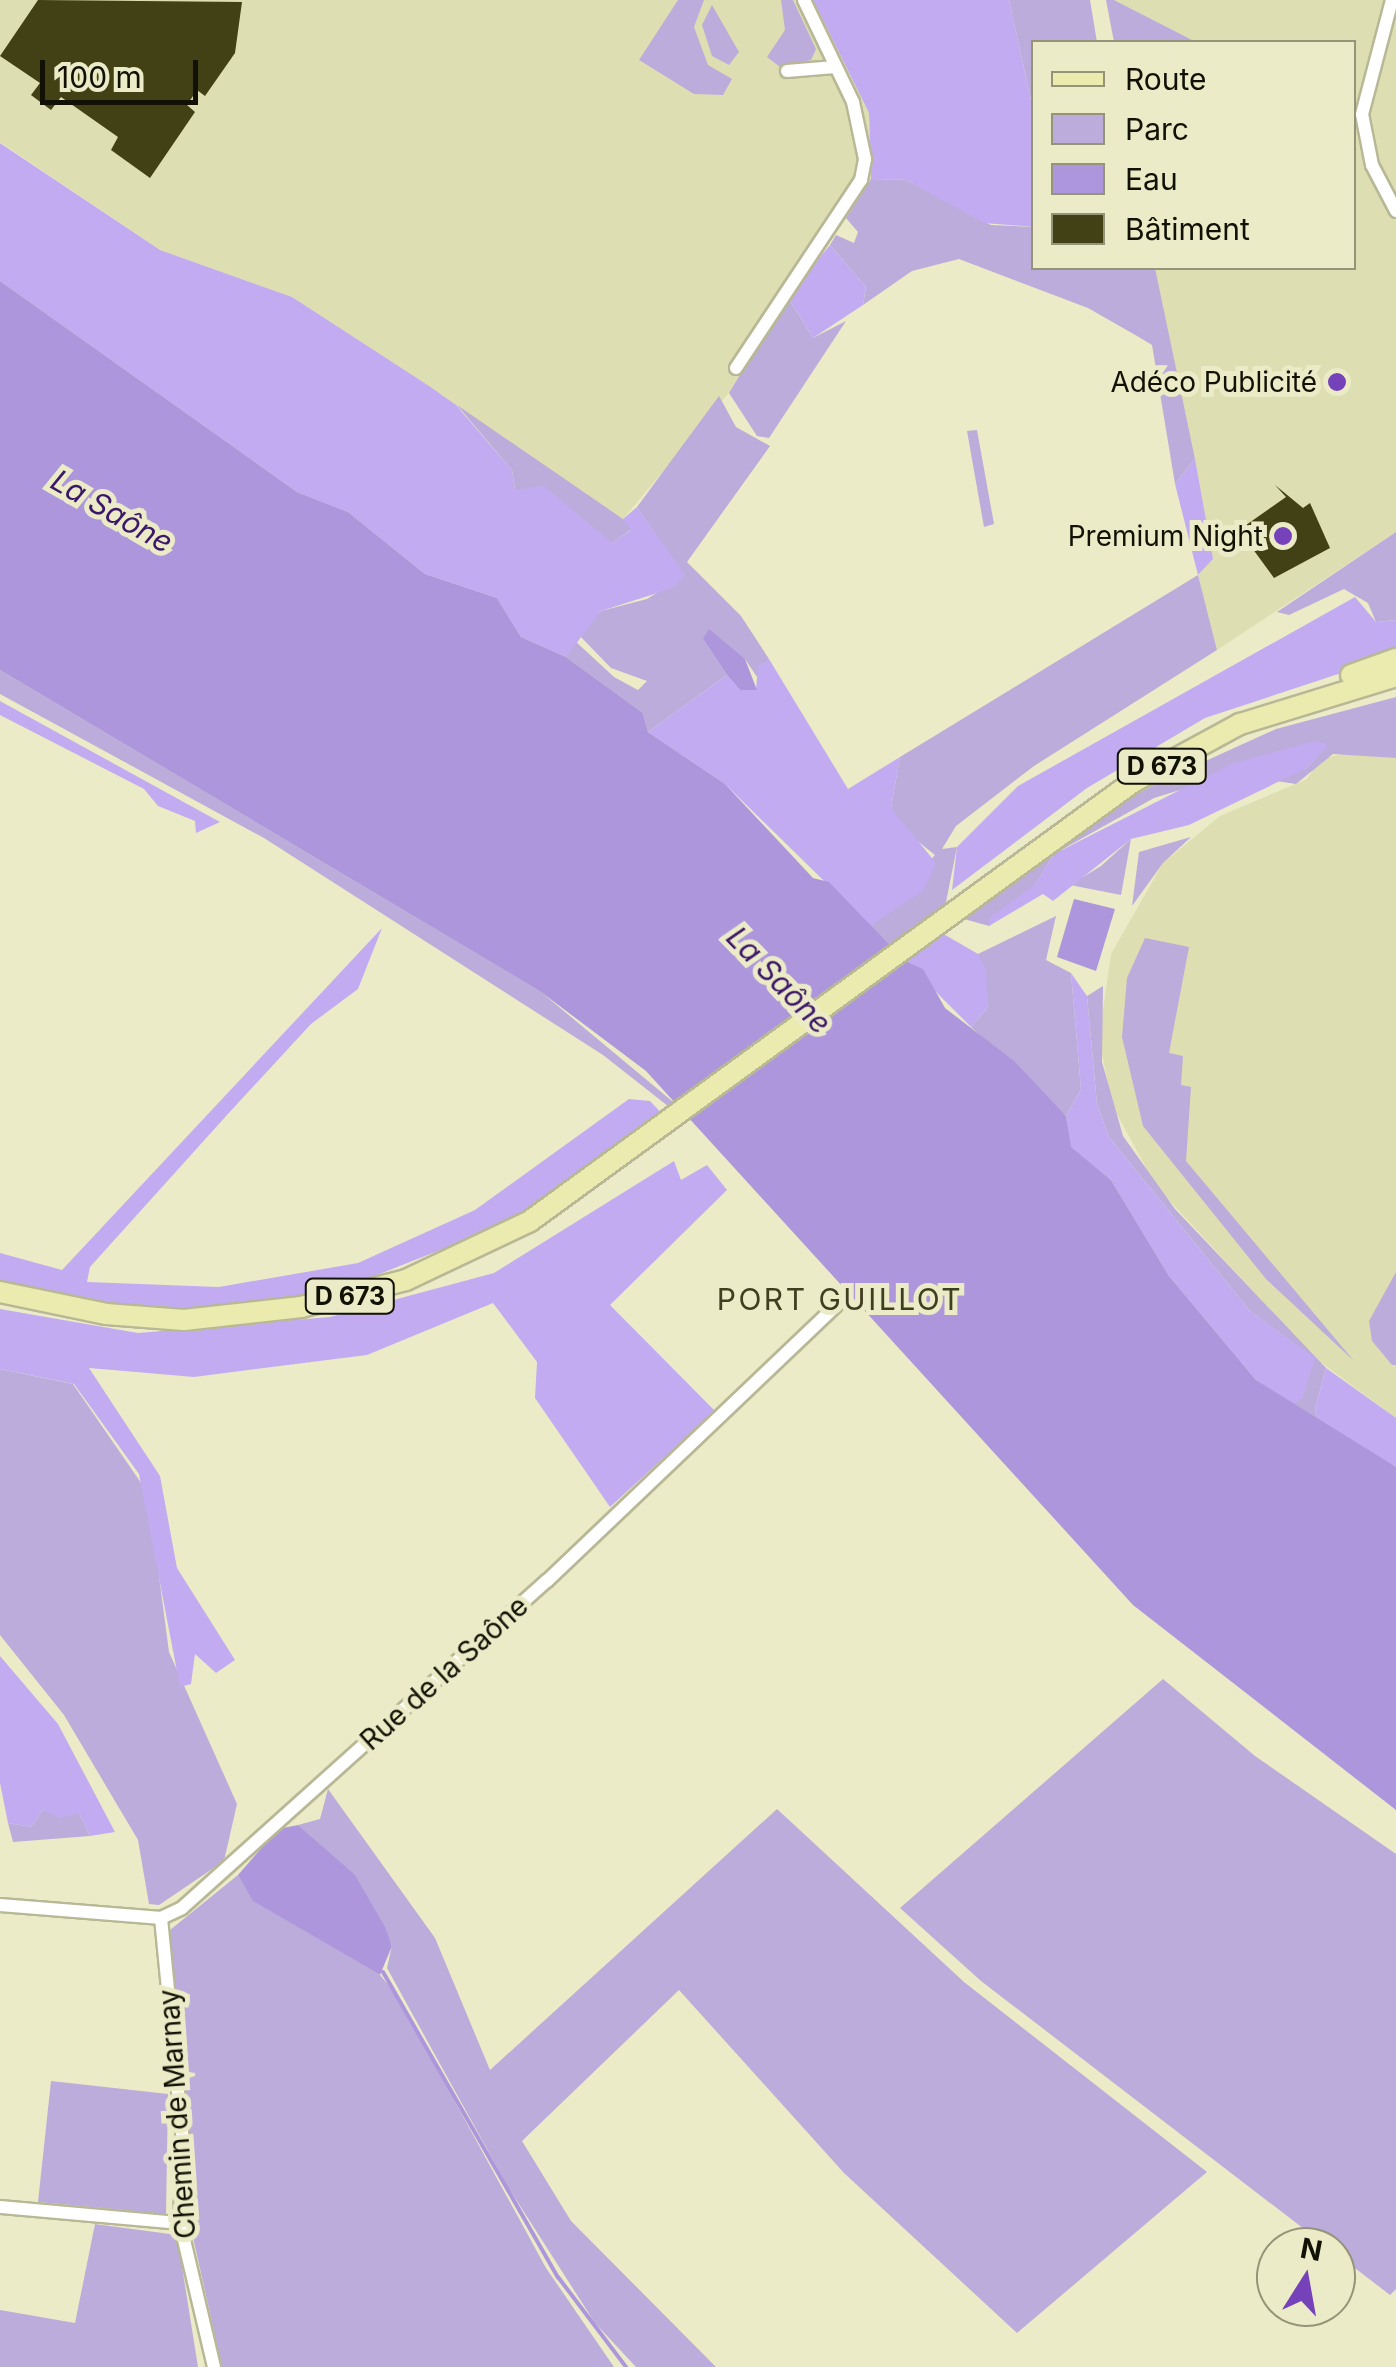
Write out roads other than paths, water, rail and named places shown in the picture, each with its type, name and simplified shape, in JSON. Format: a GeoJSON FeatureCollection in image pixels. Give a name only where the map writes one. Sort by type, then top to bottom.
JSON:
{"type":"FeatureCollection","features":[{"type":"Feature","properties":{"kind":"main road"},"geometry":{"type":"LineString","coordinates":[[1240,724],[1396,659]]}},
{"type":"Feature","properties":{"kind":"main road","name":"D 673"},"geometry":{"type":"LineString","coordinates":[[0,1292],[106,1314],[184,1320],[346,1298],[406,1280],[530,1221],[660,1130],[1079,817],[1188,750],[1240,724],[1396,676]]}},
{"type":"Feature","properties":{"kind":"main road"},"geometry":{"type":"LineString","coordinates":[[1188,750],[1396,688]]}},
{"type":"Feature","properties":{"kind":"street"},"geometry":{"type":"LineString","coordinates":[[736,368],[861,180],[864,137],[804,0]]}},
{"type":"Feature","properties":{"kind":"street"},"geometry":{"type":"LineString","coordinates":[[1392,0],[1362,114],[1372,165],[1396,211]]}},
{"type":"Feature","properties":{"kind":"street"},"geometry":{"type":"LineString","coordinates":[[787,71],[834,67]]}},
{"type":"Feature","properties":{"kind":"street","name":"Rue de la Saône"},"geometry":{"type":"LineString","coordinates":[[161,1918],[182,1908],[547,1581],[836,1306]]}},
{"type":"Feature","properties":{"kind":"street"},"geometry":{"type":"LineString","coordinates":[[0,1905],[161,1918]]}},
{"type":"Feature","properties":{"kind":"street","name":"Chemin de Marnay"},"geometry":{"type":"LineString","coordinates":[[161,1918],[183,2144],[180,2223],[214,2367]]}},
{"type":"Feature","properties":{"kind":"street"},"geometry":{"type":"LineString","coordinates":[[0,2207],[180,2223]]}},
{"type":"Feature","properties":{"kind":"water","name":"La Saône"},"geometry":{"type":"Polygon","coordinates":[[[0,281],[297,492],[348,512],[425,574],[497,598],[521,637],[566,657],[643,713],[648,732],[725,784],[813,878],[829,882],[905,961],[923,969],[945,1008],[1014,1061],[1066,1116],[1071,1147],[1111,1180],[1169,1276],[1256,1380],[1396,1467],[1396,1810],[1133,1605],[646,1071],[541,992],[0,670],[0,281]]]}},
{"type":"Feature","properties":{"kind":"water"},"geometry":{"type":"Polygon","coordinates":[[[709,629],[745,659],[757,690],[740,690],[727,675],[703,639],[709,629]]]}},
{"type":"Feature","properties":{"kind":"water"},"geometry":{"type":"Polygon","coordinates":[[[1074,899],[1115,909],[1096,971],[1057,957],[1074,899]]]}},
{"type":"Feature","properties":{"kind":"water"},"geometry":{"type":"Polygon","coordinates":[[[298,1825],[355,1875],[385,1927],[392,1946],[380,1975],[253,1901],[238,1875],[278,1829],[298,1825]]]}},
{"type":"Feature","properties":{"kind":"waterway"},"geometry":{"type":"LineString","coordinates":[[383,1972],[558,2277],[626,2367]]}},
{"type":"Feature","properties":{"kind":"place","name":"Adéco Publicité"},"geometry":{"type":"Point","coordinates":[1337,382]}},
{"type":"Feature","properties":{"kind":"place","name":"Premium Night"},"geometry":{"type":"Point","coordinates":[1283,536]}},
{"type":"Feature","properties":{"kind":"district","name":"PORT GUILLOT"},"geometry":{"type":"Point","coordinates":[840,1299]}}]}
